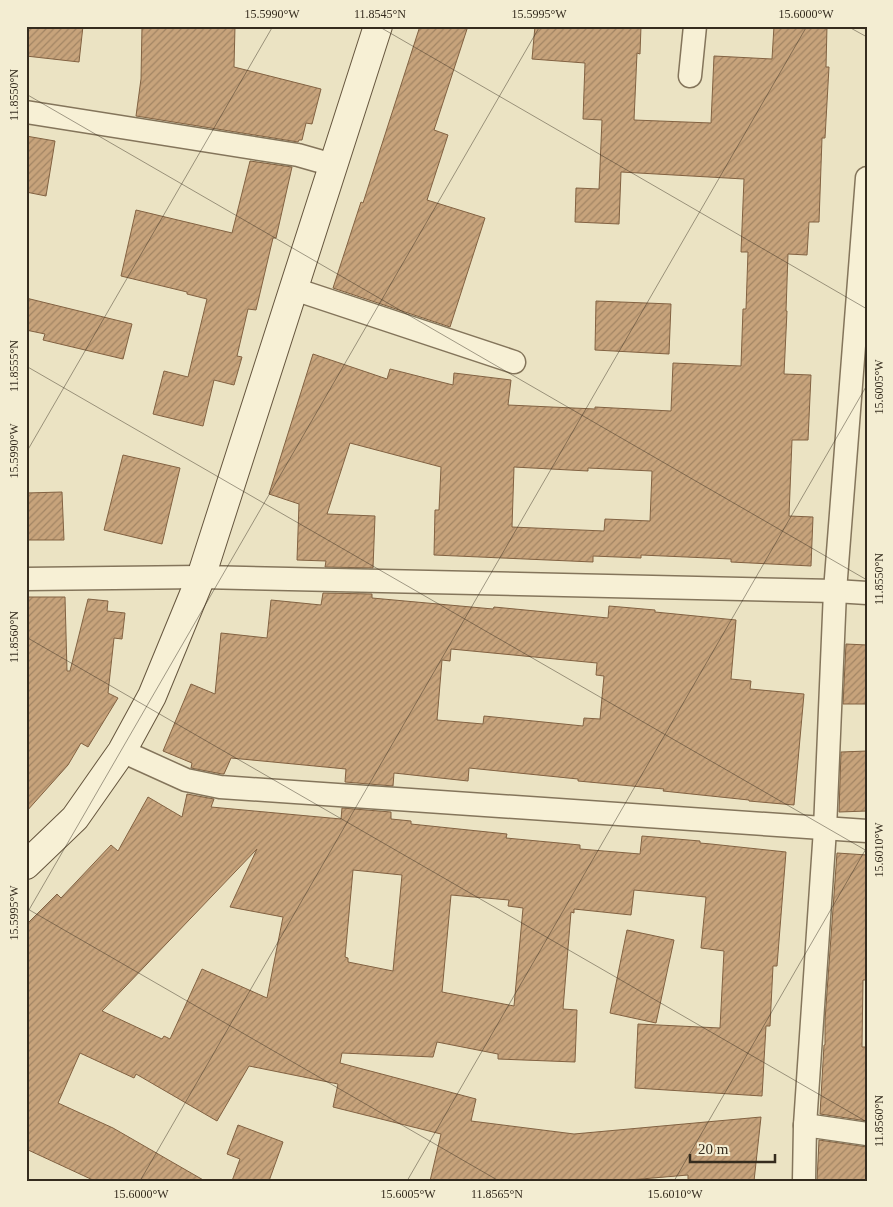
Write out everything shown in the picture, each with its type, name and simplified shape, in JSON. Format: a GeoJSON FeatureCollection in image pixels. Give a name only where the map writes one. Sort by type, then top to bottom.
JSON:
{"type":"FeatureCollection","features":[{"type":"Feature","properties":{"kind":"main road"},"geometry":{"type":"LineString","coordinates":[[26,865],[75,818],[122,751],[152,696],[201,577],[378,26]]}},
{"type":"Feature","properties":{"kind":"street"},"geometry":{"type":"LineString","coordinates":[[690,76],[695,26]]}},
{"type":"Feature","properties":{"kind":"street"},"geometry":{"type":"LineString","coordinates":[[26,112],[298,155],[334,165]]}},
{"type":"Feature","properties":{"kind":"street"},"geometry":{"type":"LineString","coordinates":[[804,1181],[805,1125],[825,828],[835,591],[867,178]]}},
{"type":"Feature","properties":{"kind":"street"},"geometry":{"type":"LineString","coordinates":[[294,289],[514,362]]}},
{"type":"Feature","properties":{"kind":"street"},"geometry":{"type":"LineString","coordinates":[[26,579],[201,577],[867,592]]}},
{"type":"Feature","properties":{"kind":"street"},"geometry":{"type":"LineString","coordinates":[[122,751],[186,780],[220,787],[867,831]]}},
{"type":"Feature","properties":{"kind":"street"},"geometry":{"type":"LineString","coordinates":[[805,1125],[867,1134]]}},
{"type":"Feature","properties":{"kind":"building"},"geometry":{"type":"Polygon","coordinates":[[[26,26],[83,26],[79,62],[26,56],[26,26]]]}},
{"type":"Feature","properties":{"kind":"building"},"geometry":{"type":"Polygon","coordinates":[[[142,26],[235,26],[234,67],[321,89],[312,124],[306,123],[302,140],[298,142],[136,116],[141,79],[142,26]]]}},
{"type":"Feature","properties":{"kind":"building"},"geometry":{"type":"Polygon","coordinates":[[[420,26],[468,26],[434,130],[448,135],[427,200],[485,218],[450,327],[333,288],[361,202],[363,203],[420,26]]]}},
{"type":"Feature","properties":{"kind":"building"},"geometry":{"type":"Polygon","coordinates":[[[535,26],[641,26],[640,54],[637,53],[634,120],[711,123],[714,56],[772,59],[774,26],[827,26],[826,67],[829,67],[825,138],[822,138],[819,222],[809,222],[807,255],[788,254],[784,374],[811,375],[808,440],[792,440],[789,516],[813,517],[811,566],[731,562],[731,559],[641,555],[641,558],[593,556],[593,562],[434,555],[435,510],[439,510],[441,467],[350,443],[327,514],[375,516],[373,568],[325,567],[326,561],[297,560],[299,504],[269,494],[313,354],[387,379],[390,369],[453,385],[454,373],[511,380],[508,405],[595,409],[595,407],[671,411],[673,363],[741,366],[748,252],[741,252],[744,179],[621,172],[619,224],[575,222],[576,188],[599,189],[602,120],[583,119],[585,63],[532,59],[535,26]],[[514,467],[512,527],[604,531],[605,519],[650,521],[652,471],[588,468],[588,471],[514,467]]]}},
{"type":"Feature","properties":{"kind":"building"},"geometry":{"type":"Polygon","coordinates":[[[26,136],[55,141],[46,196],[26,192],[26,136]]]}},
{"type":"Feature","properties":{"kind":"building"},"geometry":{"type":"Polygon","coordinates":[[[250,161],[292,167],[276,238],[273,238],[256,310],[248,309],[237,356],[242,357],[234,385],[214,380],[203,426],[153,414],[164,371],[188,377],[207,299],[187,294],[187,292],[121,276],[136,210],[232,233],[250,161]]]}},
{"type":"Feature","properties":{"kind":"building"},"geometry":{"type":"Polygon","coordinates":[[[26,298],[132,324],[123,359],[43,340],[45,334],[26,330],[26,298]]]}},
{"type":"Feature","properties":{"kind":"building"},"geometry":{"type":"Polygon","coordinates":[[[596,301],[671,304],[669,354],[595,350],[596,301]]]}},
{"type":"Feature","properties":{"kind":"building"},"geometry":{"type":"Polygon","coordinates":[[[123,455],[180,468],[162,544],[104,530],[123,455]]]}},
{"type":"Feature","properties":{"kind":"building"},"geometry":{"type":"Polygon","coordinates":[[[62,492],[64,540],[26,540],[26,493],[62,492]]]}},
{"type":"Feature","properties":{"kind":"building"},"geometry":{"type":"Polygon","coordinates":[[[323,593],[372,594],[372,598],[608,618],[609,606],[736,620],[731,679],[751,681],[750,689],[804,694],[794,805],[469,768],[468,781],[394,773],[393,786],[345,782],[346,769],[231,758],[224,774],[222,774],[191,768],[192,763],[163,751],[191,684],[215,694],[221,633],[267,638],[271,600],[321,605],[323,593]],[[451,649],[450,661],[442,660],[437,720],[483,724],[484,716],[583,726],[584,718],[600,719],[604,676],[596,675],[597,663],[451,649]]]}},
{"type":"Feature","properties":{"kind":"building"},"geometry":{"type":"Polygon","coordinates":[[[26,597],[65,597],[67,671],[70,671],[88,599],[108,601],[107,611],[125,613],[122,639],[114,638],[108,693],[118,698],[88,747],[81,743],[68,765],[26,812],[26,597]]]}},
{"type":"Feature","properties":{"kind":"building"},"geometry":{"type":"Polygon","coordinates":[[[846,644],[867,645],[867,704],[843,704],[846,644]]]}},
{"type":"Feature","properties":{"kind":"building"},"geometry":{"type":"Polygon","coordinates":[[[867,751],[867,811],[839,812],[841,752],[867,751]]]}},
{"type":"Feature","properties":{"kind":"building"},"geometry":{"type":"Polygon","coordinates":[[[187,794],[214,799],[211,807],[341,819],[342,808],[391,812],[391,819],[411,821],[411,824],[507,834],[506,838],[580,845],[580,849],[640,854],[642,836],[786,852],[777,966],[773,966],[770,1026],[766,1026],[762,1096],[635,1088],[638,1024],[720,1028],[724,951],[701,948],[706,897],[634,890],[631,915],[574,909],[574,913],[571,912],[563,1009],[577,1010],[575,1062],[498,1059],[498,1054],[437,1042],[433,1057],[342,1053],[340,1063],[476,1099],[471,1121],[574,1134],[761,1117],[754,1181],[688,1181],[688,1175],[618,1181],[430,1181],[441,1134],[333,1107],[338,1084],[249,1066],[217,1121],[136,1074],[134,1078],[80,1053],[58,1103],[113,1128],[205,1181],[95,1181],[26,1149],[26,925],[57,894],[61,898],[111,845],[118,851],[148,797],[182,817],[187,794]],[[257,849],[102,1011],[162,1039],[164,1036],[170,1039],[202,969],[267,998],[283,917],[230,907],[257,849]],[[353,870],[345,957],[348,958],[348,962],[393,971],[402,875],[353,870]],[[451,895],[442,992],[514,1006],[523,908],[508,906],[509,900],[451,895]]]}},
{"type":"Feature","properties":{"kind":"building"},"geometry":{"type":"Polygon","coordinates":[[[837,853],[867,855],[867,980],[863,980],[862,1047],[867,1047],[867,1121],[820,1114],[837,853]]]}},
{"type":"Feature","properties":{"kind":"building"},"geometry":{"type":"Polygon","coordinates":[[[627,930],[674,940],[656,1023],[610,1013],[627,930]]]}},
{"type":"Feature","properties":{"kind":"building"},"geometry":{"type":"Polygon","coordinates":[[[238,1125],[283,1142],[269,1181],[232,1181],[240,1159],[227,1154],[238,1125]]]}},
{"type":"Feature","properties":{"kind":"building"},"geometry":{"type":"Polygon","coordinates":[[[819,1140],[867,1147],[867,1181],[817,1181],[819,1140]]]}}]}
